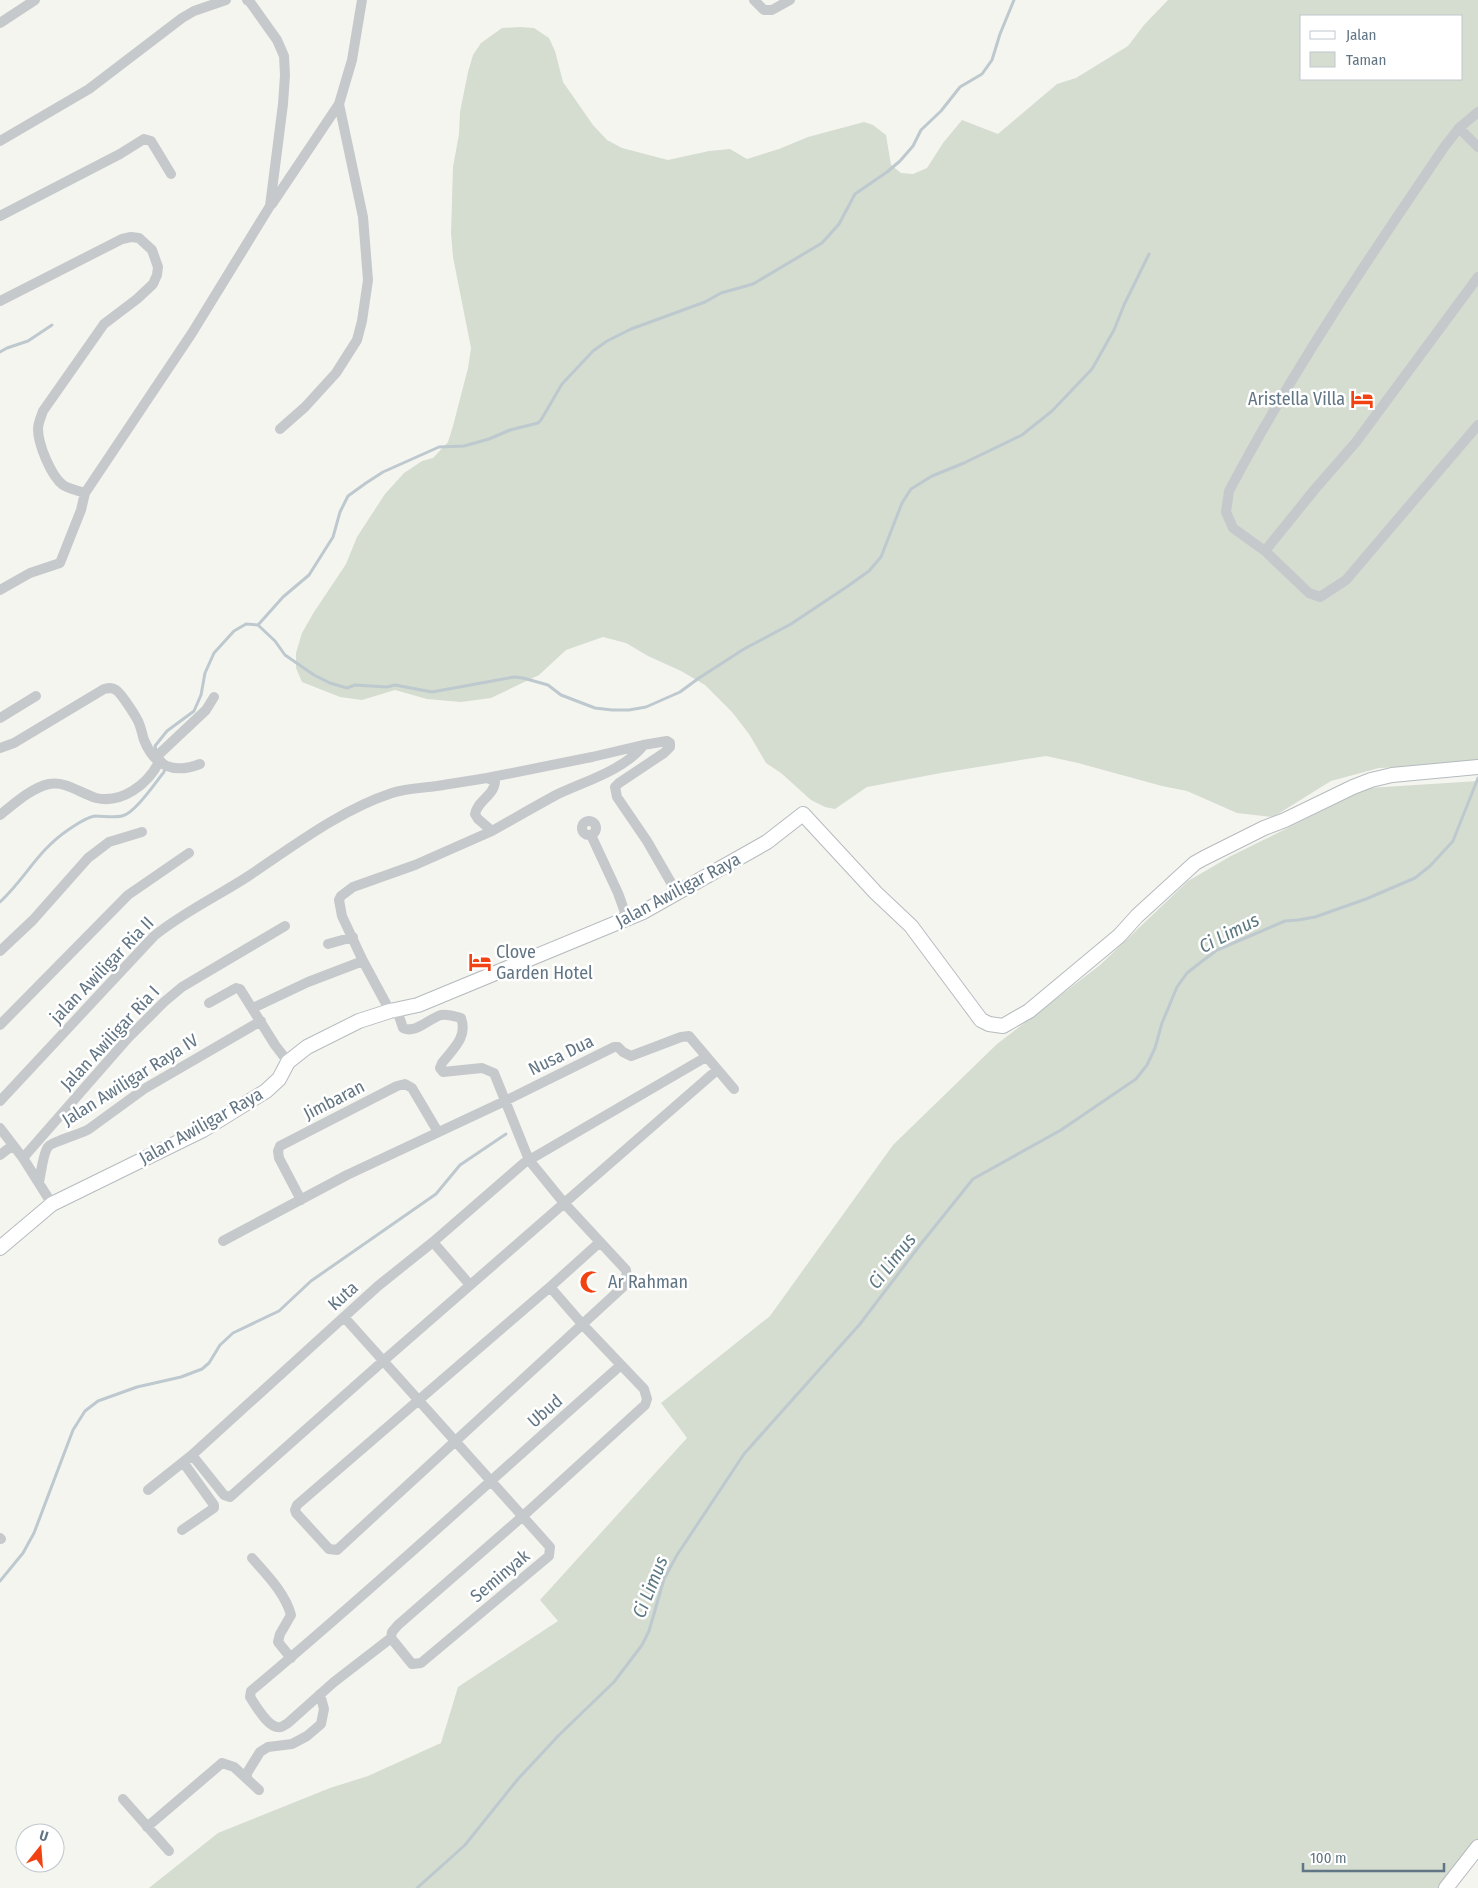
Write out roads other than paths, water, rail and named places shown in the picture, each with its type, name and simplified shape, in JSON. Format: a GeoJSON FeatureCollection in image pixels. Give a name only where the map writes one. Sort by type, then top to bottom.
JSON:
{"type":"FeatureCollection","features":[{"type":"Feature","properties":{"kind":"street"},"geometry":{"type":"LineString","coordinates":[[0,141],[89,89],[182,18],[194,11],[226,0]]}},
{"type":"Feature","properties":{"kind":"street"},"geometry":{"type":"LineString","coordinates":[[247,0],[277,40],[284,56],[283,104],[270,206]]}},
{"type":"Feature","properties":{"kind":"street"},"geometry":{"type":"LineString","coordinates":[[0,590],[30,573],[60,563],[81,510],[85,493],[192,333],[270,206],[339,104],[352,60],[362,0]]}},
{"type":"Feature","properties":{"kind":"street"},"geometry":{"type":"LineString","coordinates":[[754,0],[764,10],[772,10],[790,0]]}},
{"type":"Feature","properties":{"kind":"street"},"geometry":{"type":"LineString","coordinates":[[0,23],[29,1]]}},
{"type":"Feature","properties":{"kind":"street"},"geometry":{"type":"LineString","coordinates":[[280,429],[305,408],[336,373],[357,340],[362,321],[368,280],[363,217],[339,104]]}},
{"type":"Feature","properties":{"kind":"street"},"geometry":{"type":"LineString","coordinates":[[1478,112],[1459,128],[1364,264],[1300,365],[1229,492],[1226,512],[1233,528],[1265,551],[1309,593],[1320,597],[1346,580],[1478,425]]}},
{"type":"Feature","properties":{"kind":"street"},"geometry":{"type":"LineString","coordinates":[[1459,128],[1478,147]]}},
{"type":"Feature","properties":{"kind":"street"},"geometry":{"type":"LineString","coordinates":[[0,216],[103,163],[144,139],[151,141],[171,174]]}},
{"type":"Feature","properties":{"kind":"street"},"geometry":{"type":"LineString","coordinates":[[0,301],[122,239],[139,238],[152,250],[158,267],[153,284],[137,299],[104,324],[43,411],[39,420],[40,445],[57,478],[67,487],[85,493]]}},
{"type":"Feature","properties":{"kind":"street"},"geometry":{"type":"LineString","coordinates":[[1265,551],[1356,442],[1478,277]]}},
{"type":"Feature","properties":{"kind":"street"},"geometry":{"type":"LineString","coordinates":[[0,748],[14,743],[104,689],[110,688],[117,690],[138,721],[145,742],[157,760],[174,768],[187,769],[200,764]]}},
{"type":"Feature","properties":{"kind":"street"},"geometry":{"type":"LineString","coordinates":[[0,718],[36,696]]}},
{"type":"Feature","properties":{"kind":"street"},"geometry":{"type":"LineString","coordinates":[[0,815],[34,791],[50,784],[70,786],[97,798],[110,798],[125,794],[148,778],[157,760],[206,710],[214,697]]}},
{"type":"Feature","properties":{"kind":"street","name":"jalan Awiligar Ria II"},"geometry":{"type":"LineString","coordinates":[[0,1101],[154,936],[168,925],[338,819],[394,792],[486,778],[667,741],[670,743],[670,747],[615,787],[616,793],[652,848],[678,893]]}},
{"type":"Feature","properties":{"kind":"street"},"geometry":{"type":"LineString","coordinates":[[600,1242],[297,1505],[296,1513],[329,1549],[338,1550],[583,1325],[624,1286],[627,1278],[626,1270],[564,1203],[529,1160],[496,1078],[490,1070],[482,1068],[448,1073],[443,1072],[440,1068],[463,1036],[464,1027],[461,1018],[449,1015],[440,1016],[411,1030],[403,1028],[363,960],[340,910],[339,900],[343,893],[352,887],[415,865],[492,831],[556,796],[611,770],[638,752],[643,745]]}},
{"type":"Feature","properties":{"kind":"street","name":"Jalan Awiligar Raya"},"geometry":{"type":"LineString","coordinates":[[0,1248],[52,1204],[203,1130],[240,1107],[274,1084],[283,1074],[288,1062],[307,1047],[342,1028],[394,1010],[425,1003],[643,912],[767,842],[803,814],[876,893],[911,926],[979,1017],[989,1024],[1003,1026],[1029,1011],[1120,936],[1137,916],[1194,863],[1353,786],[1392,774],[1478,767]]}},
{"type":"Feature","properties":{"kind":"street"},"geometry":{"type":"LineString","coordinates":[[486,778],[495,781],[494,786],[477,807],[475,814],[478,820],[492,831]]}},
{"type":"Feature","properties":{"kind":"street"},"geometry":{"type":"LineString","coordinates":[[0,951],[32,920],[88,858],[109,842],[142,832]]}},
{"type":"Feature","properties":{"kind":"street"},"geometry":{"type":"LineString","coordinates":[[591,835],[618,893],[627,918]]}},
{"type":"Feature","properties":{"kind":"street"},"geometry":{"type":"LineString","coordinates":[[0,1025],[128,895],[189,853]]}},
{"type":"Feature","properties":{"kind":"street","name":"Jalan Awiligar Ria I"},"geometry":{"type":"LineString","coordinates":[[23,1158],[128,1038],[164,1002],[182,987],[285,926]]}},
{"type":"Feature","properties":{"kind":"street"},"geometry":{"type":"LineString","coordinates":[[328,944],[353,937]]}},
{"type":"Feature","properties":{"kind":"street"},"geometry":{"type":"LineString","coordinates":[[252,1008],[308,982],[363,960]]}},
{"type":"Feature","properties":{"kind":"street"},"geometry":{"type":"LineString","coordinates":[[209,1003],[238,988],[288,1062]]}},
{"type":"Feature","properties":{"kind":"street","name":"Jalan Awiligar Raya IV"},"geometry":{"type":"LineString","coordinates":[[40,1182],[46,1150],[52,1143],[73,1137],[89,1129],[144,1089],[261,1021]]}},
{"type":"Feature","properties":{"kind":"street","name":"Nusa Dua"},"geometry":{"type":"LineString","coordinates":[[505,1101],[614,1047],[618,1047],[631,1056],[681,1037],[689,1036],[734,1089]]}},
{"type":"Feature","properties":{"kind":"street"},"geometry":{"type":"LineString","coordinates":[[529,1160],[706,1057]]}},
{"type":"Feature","properties":{"kind":"street"},"geometry":{"type":"LineString","coordinates":[[187,1459],[224,1495],[230,1497],[717,1070]]}},
{"type":"Feature","properties":{"kind":"street","name":"Jimbaran"},"geometry":{"type":"LineString","coordinates":[[302,1200],[279,1158],[278,1151],[280,1146],[397,1086],[405,1084],[412,1088],[438,1132]]}},
{"type":"Feature","properties":{"kind":"street"},"geometry":{"type":"LineString","coordinates":[[223,1241],[347,1175],[505,1101]]}},
{"type":"Feature","properties":{"kind":"street"},"geometry":{"type":"LineString","coordinates":[[0,1128],[40,1182],[52,1204]]}},
{"type":"Feature","properties":{"kind":"street"},"geometry":{"type":"LineString","coordinates":[[0,1155],[13,1145]]}},
{"type":"Feature","properties":{"kind":"street","name":"Kuta"},"geometry":{"type":"LineString","coordinates":[[148,1490],[187,1459],[378,1286],[529,1160]]}},
{"type":"Feature","properties":{"kind":"street"},"geometry":{"type":"LineString","coordinates":[[432,1242],[470,1285]]}},
{"type":"Feature","properties":{"kind":"street"},"geometry":{"type":"LineString","coordinates":[[344,1317],[382,1362],[523,1516],[639,1412],[647,1399],[644,1389],[550,1287]]}},
{"type":"Feature","properties":{"kind":"street","name":"Ubud"},"geometry":{"type":"LineString","coordinates":[[490,1480],[621,1365]]}},
{"type":"Feature","properties":{"kind":"street"},"geometry":{"type":"LineString","coordinates":[[182,1530],[214,1508],[187,1459]]}},
{"type":"Feature","properties":{"kind":"street"},"geometry":{"type":"LineString","coordinates":[[391,1638],[280,1727],[270,1724],[250,1697],[250,1694],[420,1545],[490,1480]]}},
{"type":"Feature","properties":{"kind":"street","name":"Seminyak"},"geometry":{"type":"LineString","coordinates":[[523,1516],[550,1547],[549,1556],[421,1663],[412,1664],[391,1638],[392,1632],[523,1516]]}},
{"type":"Feature","properties":{"kind":"street"},"geometry":{"type":"LineString","coordinates":[[252,1558],[274,1583],[289,1607],[292,1615],[280,1634],[278,1642],[291,1658]]}},
{"type":"Feature","properties":{"kind":"street"},"geometry":{"type":"LineString","coordinates":[[247,1779],[247,1773],[260,1752],[268,1747],[292,1744],[307,1736],[321,1724],[324,1709],[320,1694]]}},
{"type":"Feature","properties":{"kind":"street"},"geometry":{"type":"LineString","coordinates":[[147,1827],[222,1764],[234,1768],[259,1790]]}},
{"type":"Feature","properties":{"kind":"street"},"geometry":{"type":"LineString","coordinates":[[122,1799],[169,1851]]}},
{"type":"Feature","properties":{"kind":"street"},"geometry":{"type":"LineString","coordinates":[[1446,1888],[1478,1847]]}},
{"type":"Feature","properties":{"kind":"street"},"geometry":{"type":"LineString","coordinates":[[1456,1888],[1457,1874]]}},
{"type":"Feature","properties":{"kind":"waterway"},"geometry":{"type":"LineString","coordinates":[[258,625],[283,597],[309,575],[333,537],[340,512],[348,496],[366,483],[383,472],[439,447],[464,446],[489,439],[510,430],[538,423],[562,384],[593,351],[607,341],[631,329],[705,302],[721,293],[753,284],[822,243],[839,224],[855,194],[900,161],[913,146],[921,130],[941,111],[960,87],[982,74],[992,60],[1014,0]]}},
{"type":"Feature","properties":{"kind":"waterway"},"geometry":{"type":"LineString","coordinates":[[165,761],[156,751],[155,746],[167,731],[194,711],[201,695],[205,673],[214,653],[234,631],[246,624],[258,625],[275,641],[285,655],[314,675],[330,683],[347,688],[355,685],[387,687],[395,685],[432,692],[514,677],[548,685],[561,695],[595,708],[612,710],[646,707],[680,692],[744,649],[791,624],[869,571],[881,557],[902,503],[911,489],[932,476],[1022,435],[1052,411],[1092,369],[1114,330],[1149,254]]}},
{"type":"Feature","properties":{"kind":"waterway"},"geometry":{"type":"LineString","coordinates":[[0,352],[28,341],[52,325]]}},
{"type":"Feature","properties":{"kind":"waterway"},"geometry":{"type":"LineString","coordinates":[[0,902],[57,838],[92,817],[119,817],[127,814],[144,797],[164,772],[165,767]]}},
{"type":"Feature","properties":{"kind":"waterway","name":"Ci Limus"},"geometry":{"type":"LineString","coordinates":[[417,1888],[465,1845],[518,1779],[559,1735],[614,1682],[642,1645],[649,1631],[664,1579],[677,1555],[744,1454],[860,1324],[973,1179],[1061,1130],[1136,1079],[1147,1065],[1155,1048],[1162,1023],[1177,987],[1187,973],[1217,950],[1285,921],[1315,917],[1366,899],[1415,878],[1430,866],[1453,841],[1478,778]]}},
{"type":"Feature","properties":{"kind":"waterway"},"geometry":{"type":"LineString","coordinates":[[0,1581],[23,1553],[34,1533],[73,1430],[85,1411],[98,1401],[137,1387],[181,1377],[202,1369],[209,1363],[220,1345],[233,1333],[279,1311],[311,1281],[436,1194],[460,1165],[506,1134]]}},
{"type":"Feature","properties":{"kind":"place","name":"Aristella Villa"},"geometry":{"type":"Point","coordinates":[1362,399]}},
{"type":"Feature","properties":{"kind":"place","name":"Clove Garden Hotel"},"geometry":{"type":"Point","coordinates":[480,962]}},
{"type":"Feature","properties":{"kind":"place","name":"Ar Rahman"},"geometry":{"type":"Point","coordinates":[591,1282]}}]}
